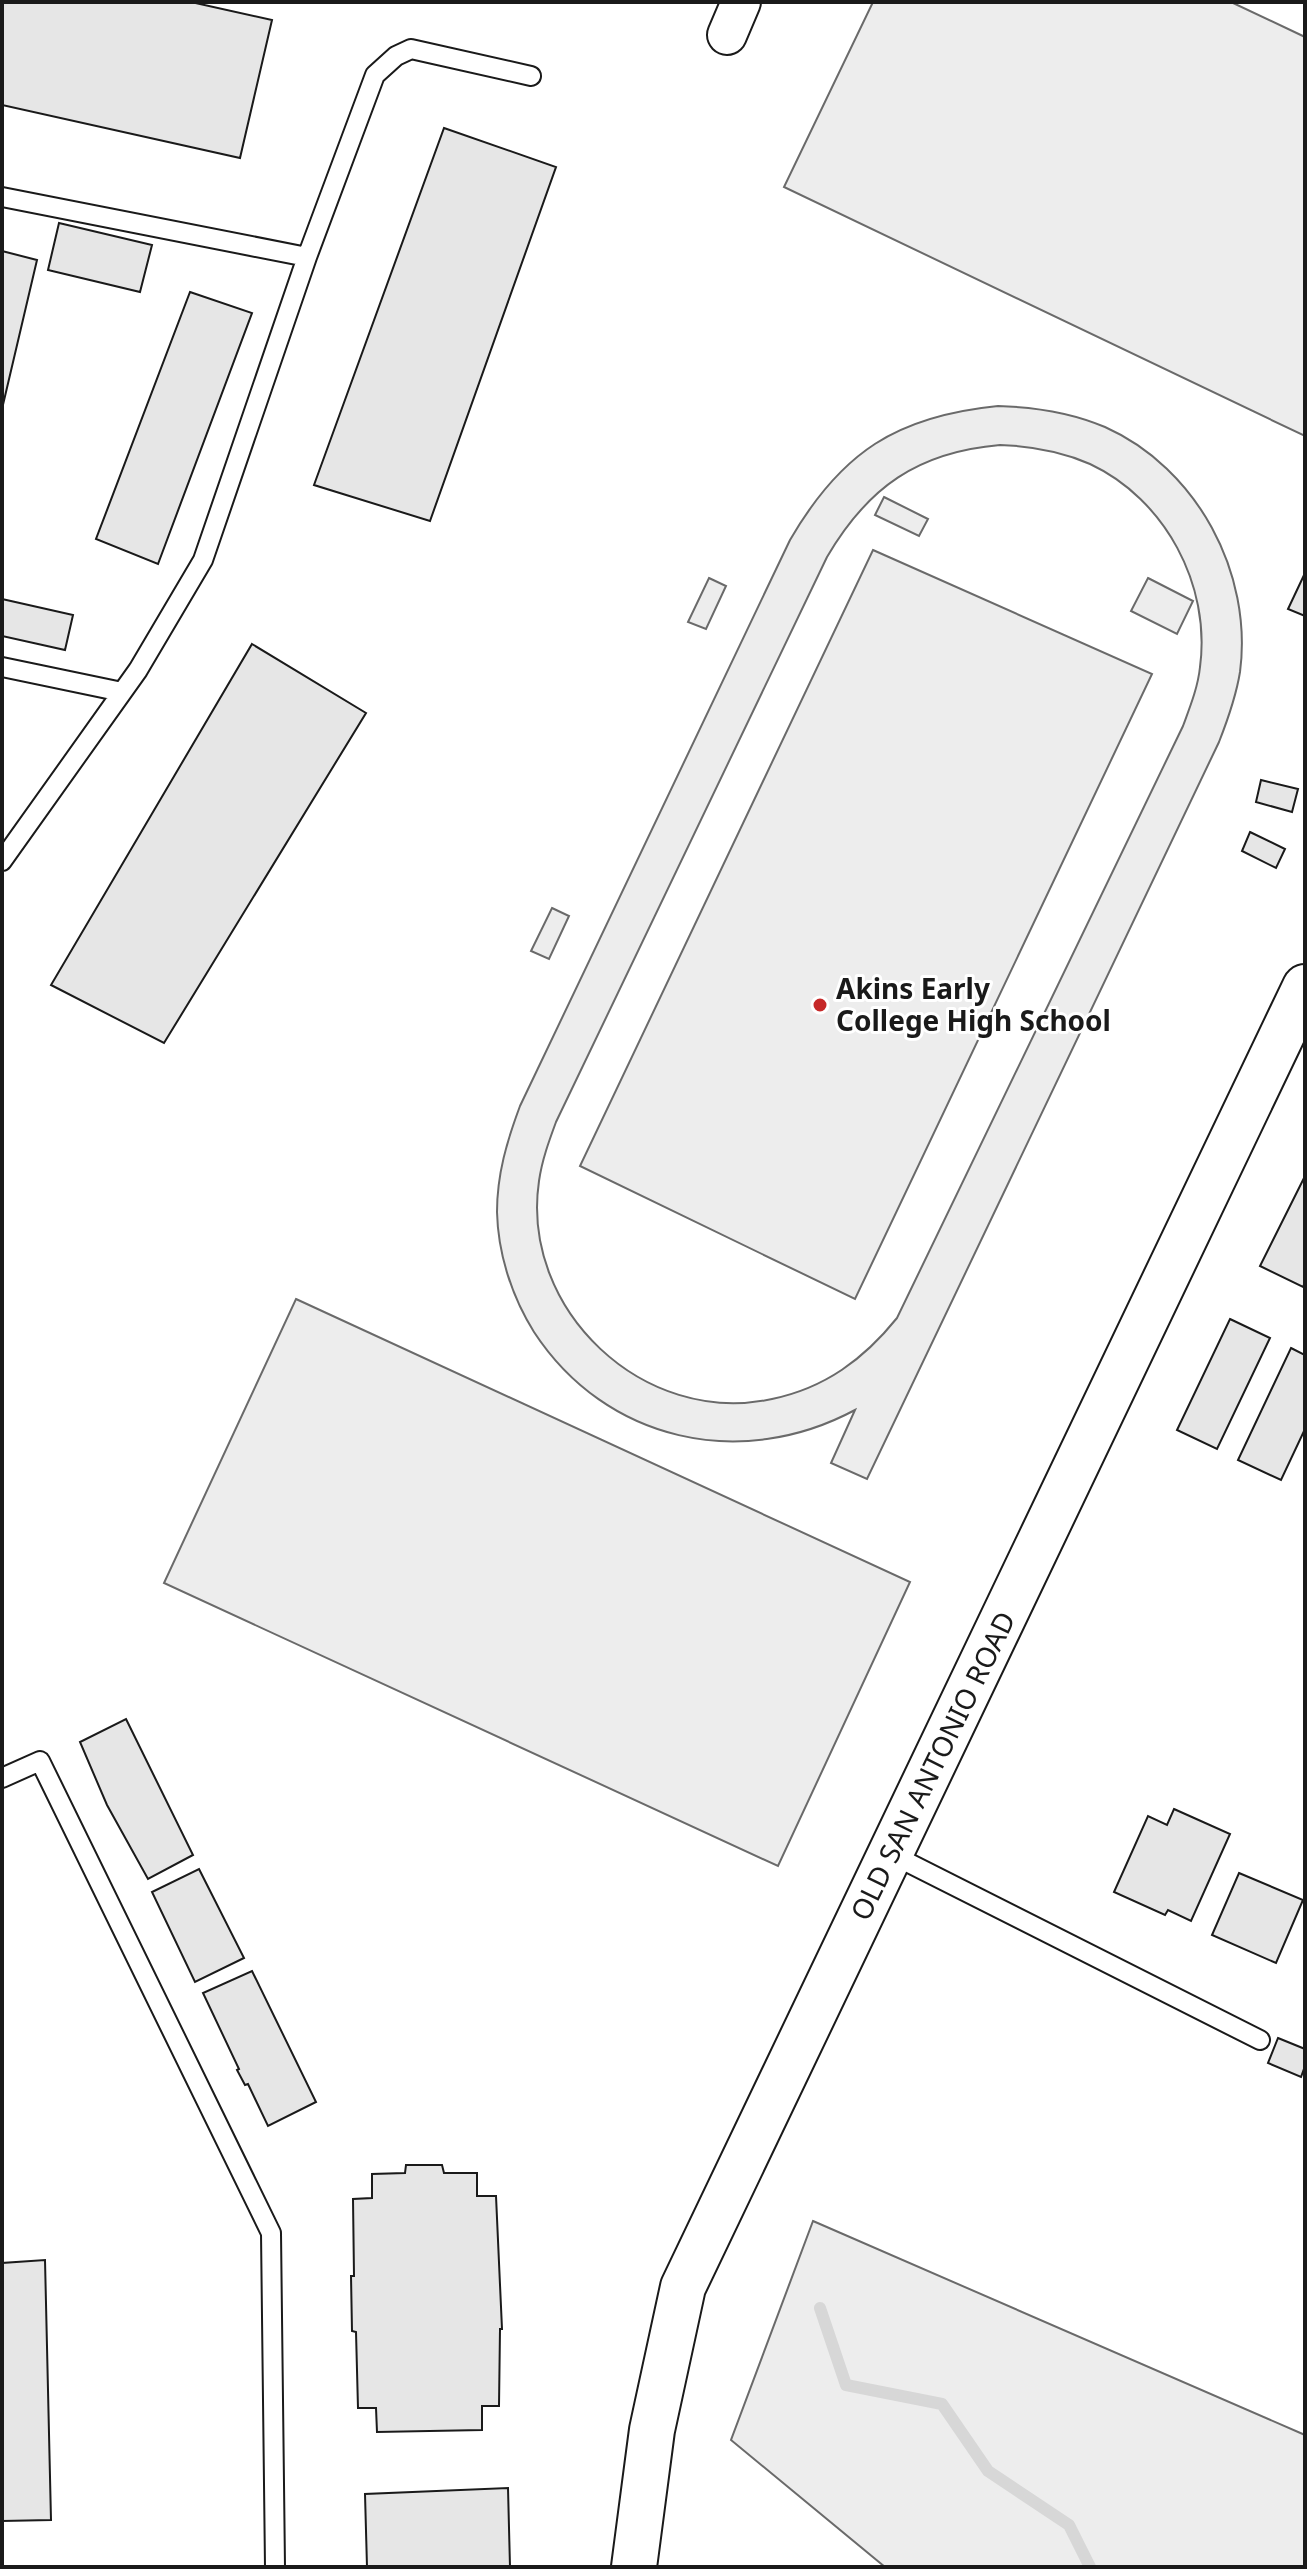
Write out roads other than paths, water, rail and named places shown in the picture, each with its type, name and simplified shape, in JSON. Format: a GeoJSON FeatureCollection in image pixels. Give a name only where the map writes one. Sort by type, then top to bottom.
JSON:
{"type":"FeatureCollection","features":[{"type":"Feature","properties":{"kind":"street","name":"OLD SAN ANTONIO ROAD"},"geometry":{"type":"LineString","coordinates":[[634,2567],[652,2430],[683,2287],[1305,987]]}},
{"type":"Feature","properties":{"kind":"lane"},"geometry":{"type":"LineString","coordinates":[[2,861],[138,670],[203,560],[307,257],[375,75],[396,56],[411,49],[531,76]]}},
{"type":"Feature","properties":{"kind":"lane"},"geometry":{"type":"LineString","coordinates":[[2,197],[307,257]]}},
{"type":"Feature","properties":{"kind":"lane"},"geometry":{"type":"LineString","coordinates":[[2,667],[122,692]]}},
{"type":"Feature","properties":{"kind":"lane"},"geometry":{"type":"LineString","coordinates":[[2,1778],[40,1761],[271,2233],[275,2567]]}},
{"type":"Feature","properties":{"kind":"lane"},"geometry":{"type":"LineString","coordinates":[[891,1854],[1260,2040]]}},
{"type":"Feature","properties":{"kind":"waterway"},"geometry":{"type":"LineString","coordinates":[[820,2308],[846,2385],[942,2404],[988,2471],[1069,2525],[1090,2567]]}},
{"type":"Feature","properties":{"kind":"place","name":"Akins Early College High School"},"geometry":{"type":"Point","coordinates":[820,1005]}}]}
